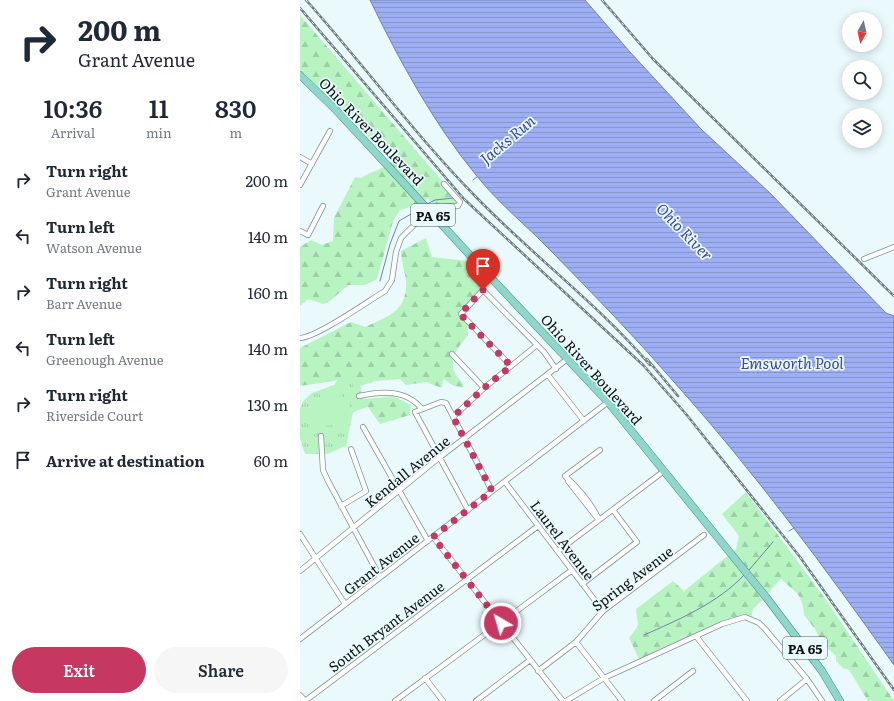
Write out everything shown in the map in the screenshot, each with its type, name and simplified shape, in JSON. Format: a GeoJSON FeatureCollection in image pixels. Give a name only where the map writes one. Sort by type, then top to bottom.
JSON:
{"type":"FeatureCollection","features":[{"type":"Feature","properties":{"kind":"highway","name":"Ohio River Boulevard"},"geometry":{"type":"LineString","coordinates":[[300,75],[336,110],[388,165],[566,360],[608,402],[726,546],[822,671],[840,701]]}},
{"type":"Feature","properties":{"kind":"street"},"geometry":{"type":"LineString","coordinates":[[300,185],[330,131]]}},
{"type":"Feature","properties":{"kind":"street"},"geometry":{"type":"LineString","coordinates":[[300,157],[312,164]]}},
{"type":"Feature","properties":{"kind":"street"},"geometry":{"type":"LineString","coordinates":[[300,338],[306,338],[318,332],[385,291],[392,280],[396,252],[401,238],[416,224],[443,207],[458,206],[460,202],[458,198],[444,184]]}},
{"type":"Feature","properties":{"kind":"street"},"geometry":{"type":"LineString","coordinates":[[300,231],[308,235],[323,206]]}},
{"type":"Feature","properties":{"kind":"street"},"geometry":{"type":"LineString","coordinates":[[864,259],[894,247]]}},
{"type":"Feature","properties":{"kind":"street"},"geometry":{"type":"LineString","coordinates":[[511,366],[460,314],[483,290],[537,345],[556,368]]}},
{"type":"Feature","properties":{"kind":"street"},"geometry":{"type":"LineString","coordinates":[[453,417],[484,388],[537,345]]}},
{"type":"Feature","properties":{"kind":"street"},"geometry":{"type":"LineString","coordinates":[[452,354],[484,388]]}},
{"type":"Feature","properties":{"kind":"street","name":"Kendall Avenue"},"geometry":{"type":"LineString","coordinates":[[300,571],[354,529],[440,457],[566,360]]}},
{"type":"Feature","properties":{"kind":"street"},"geometry":{"type":"LineString","coordinates":[[548,374],[584,420]]}},
{"type":"Feature","properties":{"kind":"street"},"geometry":{"type":"LineString","coordinates":[[359,396],[388,392],[413,400],[422,409]]}},
{"type":"Feature","properties":{"kind":"street"},"geometry":{"type":"LineString","coordinates":[[468,510],[415,412],[441,402],[446,403],[492,491]]}},
{"type":"Feature","properties":{"kind":"street","name":"Grant Avenue"},"geometry":{"type":"LineString","coordinates":[[300,639],[608,402]]}},
{"type":"Feature","properties":{"kind":"street"},"geometry":{"type":"LineString","coordinates":[[362,427],[398,492],[428,541]]}},
{"type":"Feature","properties":{"kind":"street"},"geometry":{"type":"LineString","coordinates":[[321,436],[323,470],[380,577]]}},
{"type":"Feature","properties":{"kind":"street"},"geometry":{"type":"LineString","coordinates":[[342,506],[366,491],[351,449]]}},
{"type":"Feature","properties":{"kind":"street"},"geometry":{"type":"LineString","coordinates":[[599,520],[565,476],[600,450]]}},
{"type":"Feature","properties":{"kind":"street"},"geometry":{"type":"LineString","coordinates":[[558,552],[664,471]]}},
{"type":"Feature","properties":{"kind":"street","name":"Laurel Avenue"},"geometry":{"type":"LineString","coordinates":[[505,482],[603,611]]}},
{"type":"Feature","properties":{"kind":"street"},"geometry":{"type":"LineString","coordinates":[[582,584],[637,542],[613,510]]}},
{"type":"Feature","properties":{"kind":"street","name":"South Bryant Avenue"},"geometry":{"type":"LineString","coordinates":[[305,701],[538,526]]}},
{"type":"Feature","properties":{"kind":"street"},"geometry":{"type":"LineString","coordinates":[[300,534],[345,604]]}},
{"type":"Feature","properties":{"kind":"street","name":"Spring Avenue"},"geometry":{"type":"LineString","coordinates":[[538,671],[576,642],[603,611],[704,535]]}},
{"type":"Feature","properties":{"kind":"street"},"geometry":{"type":"LineString","coordinates":[[433,537],[563,701]]}},
{"type":"Feature","properties":{"kind":"street"},"geometry":{"type":"LineString","coordinates":[[396,701],[572,570]]}},
{"type":"Feature","properties":{"kind":"street"},"geometry":{"type":"LineString","coordinates":[[566,701],[604,678],[738,618],[751,619],[765,628],[807,679],[822,701]]}},
{"type":"Feature","properties":{"kind":"street"},"geometry":{"type":"LineString","coordinates":[[696,636],[748,701]]}},
{"type":"Feature","properties":{"kind":"street"},"geometry":{"type":"LineString","coordinates":[[576,642],[622,701]]}},
{"type":"Feature","properties":{"kind":"street"},"geometry":{"type":"LineString","coordinates":[[476,701],[530,660]]}},
{"type":"Feature","properties":{"kind":"street"},"geometry":{"type":"LineString","coordinates":[[654,701],[693,671]]}},
{"type":"Feature","properties":{"kind":"street"},"geometry":{"type":"LineString","coordinates":[[425,678],[443,701]]}},
{"type":"Feature","properties":{"kind":"street"},"geometry":{"type":"LineString","coordinates":[[780,701],[807,679]]}},
{"type":"Feature","properties":{"kind":"street"},"geometry":{"type":"LineString","coordinates":[[300,696],[305,701]]}},
{"type":"Feature","properties":{"kind":"green space"},"geometry":{"type":"Polygon","coordinates":[[[300,15],[443,182],[442,184],[458,202],[453,205],[441,205],[437,209],[428,198],[418,205],[400,210],[393,221],[377,279],[365,285],[348,285],[330,301],[323,304],[308,299],[300,306],[300,247],[311,240],[322,245],[333,241],[334,218],[355,177],[361,178],[391,162],[348,116],[300,69],[300,15]]]}},
{"type":"Feature","properties":{"kind":"green space"},"geometry":{"type":"Polygon","coordinates":[[[426,238],[432,257],[468,261],[487,281],[466,312],[468,335],[454,356],[454,371],[464,387],[454,386],[443,379],[442,388],[426,382],[406,385],[400,379],[375,381],[360,386],[364,399],[393,396],[411,405],[410,415],[380,424],[368,407],[353,412],[350,403],[350,375],[334,381],[300,386],[300,348],[351,322],[365,327],[394,312],[404,299],[406,291],[406,281],[401,251],[426,238]]]}},
{"type":"Feature","properties":{"kind":"green space"},"geometry":{"type":"Polygon","coordinates":[[[350,375],[357,398],[350,403],[353,412],[346,446],[327,454],[305,454],[300,438],[300,409],[303,401],[312,393],[334,385],[338,379],[350,375]]]}},
{"type":"Feature","properties":{"kind":"green space"},"geometry":{"type":"Polygon","coordinates":[[[341,389],[345,424],[310,427],[311,413],[317,402],[327,394],[341,389]]]}},
{"type":"Feature","properties":{"kind":"green space"},"geometry":{"type":"Polygon","coordinates":[[[746,492],[824,597],[894,701],[868,701],[849,670],[843,668],[836,661],[836,656],[821,642],[815,629],[804,615],[800,598],[781,579],[766,597],[753,609],[751,619],[738,618],[640,661],[629,638],[638,626],[636,609],[673,581],[684,591],[736,549],[739,536],[722,514],[746,492]]]}},
{"type":"Feature","properties":{"kind":"water","name":"Emsworth Pool"},"geometry":{"type":"Polygon","coordinates":[[[370,0],[585,0],[630,52],[701,129],[771,194],[886,313],[894,316],[894,665],[788,520],[704,416],[614,316],[476,175],[446,135],[418,91],[370,0]]]}},
{"type":"Feature","properties":{"kind":"waterway","name":"Jacks Run"},"geometry":{"type":"LineString","coordinates":[[473,180],[477,177]]}},
{"type":"Feature","properties":{"kind":"waterway","name":"Jacks Run"},"geometry":{"type":"LineString","coordinates":[[427,204],[435,200],[453,198]]}},
{"type":"Feature","properties":{"kind":"waterway","name":"Jacks Run"},"geometry":{"type":"LineString","coordinates":[[380,281],[390,244],[399,221],[423,207]]}},
{"type":"Feature","properties":{"kind":"waterway"},"geometry":{"type":"LineString","coordinates":[[789,531],[794,528]]}},
{"type":"Feature","properties":{"kind":"waterway"},"geometry":{"type":"LineString","coordinates":[[749,570],[773,542]]}},
{"type":"Feature","properties":{"kind":"waterway"},"geometry":{"type":"LineString","coordinates":[[644,635],[697,610],[722,594],[744,575]]}},
{"type":"Feature","properties":{"kind":"railway"},"geometry":{"type":"LineString","coordinates":[[306,0],[411,125],[476,197],[630,342],[650,365]]}},
{"type":"Feature","properties":{"kind":"railway"},"geometry":{"type":"LineString","coordinates":[[602,0],[653,59],[894,296]]}},
{"type":"Feature","properties":{"kind":"railway"},"geometry":{"type":"LineString","coordinates":[[300,8],[464,199],[643,365],[686,414],[800,557],[894,690]]}},
{"type":"Feature","properties":{"kind":"railway"},"geometry":{"type":"LineString","coordinates":[[647,359],[678,396]]}},
{"type":"Feature","properties":{"kind":"route"},"geometry":{"type":"LineString","coordinates":[[483,290],[460,314],[511,366],[469,401],[453,417],[492,491],[433,537],[501,623]]}},
{"type":"Feature","properties":{"kind":"water label","name":"Ohio River"},"geometry":{"type":"Point","coordinates":[685,231]}}]}
